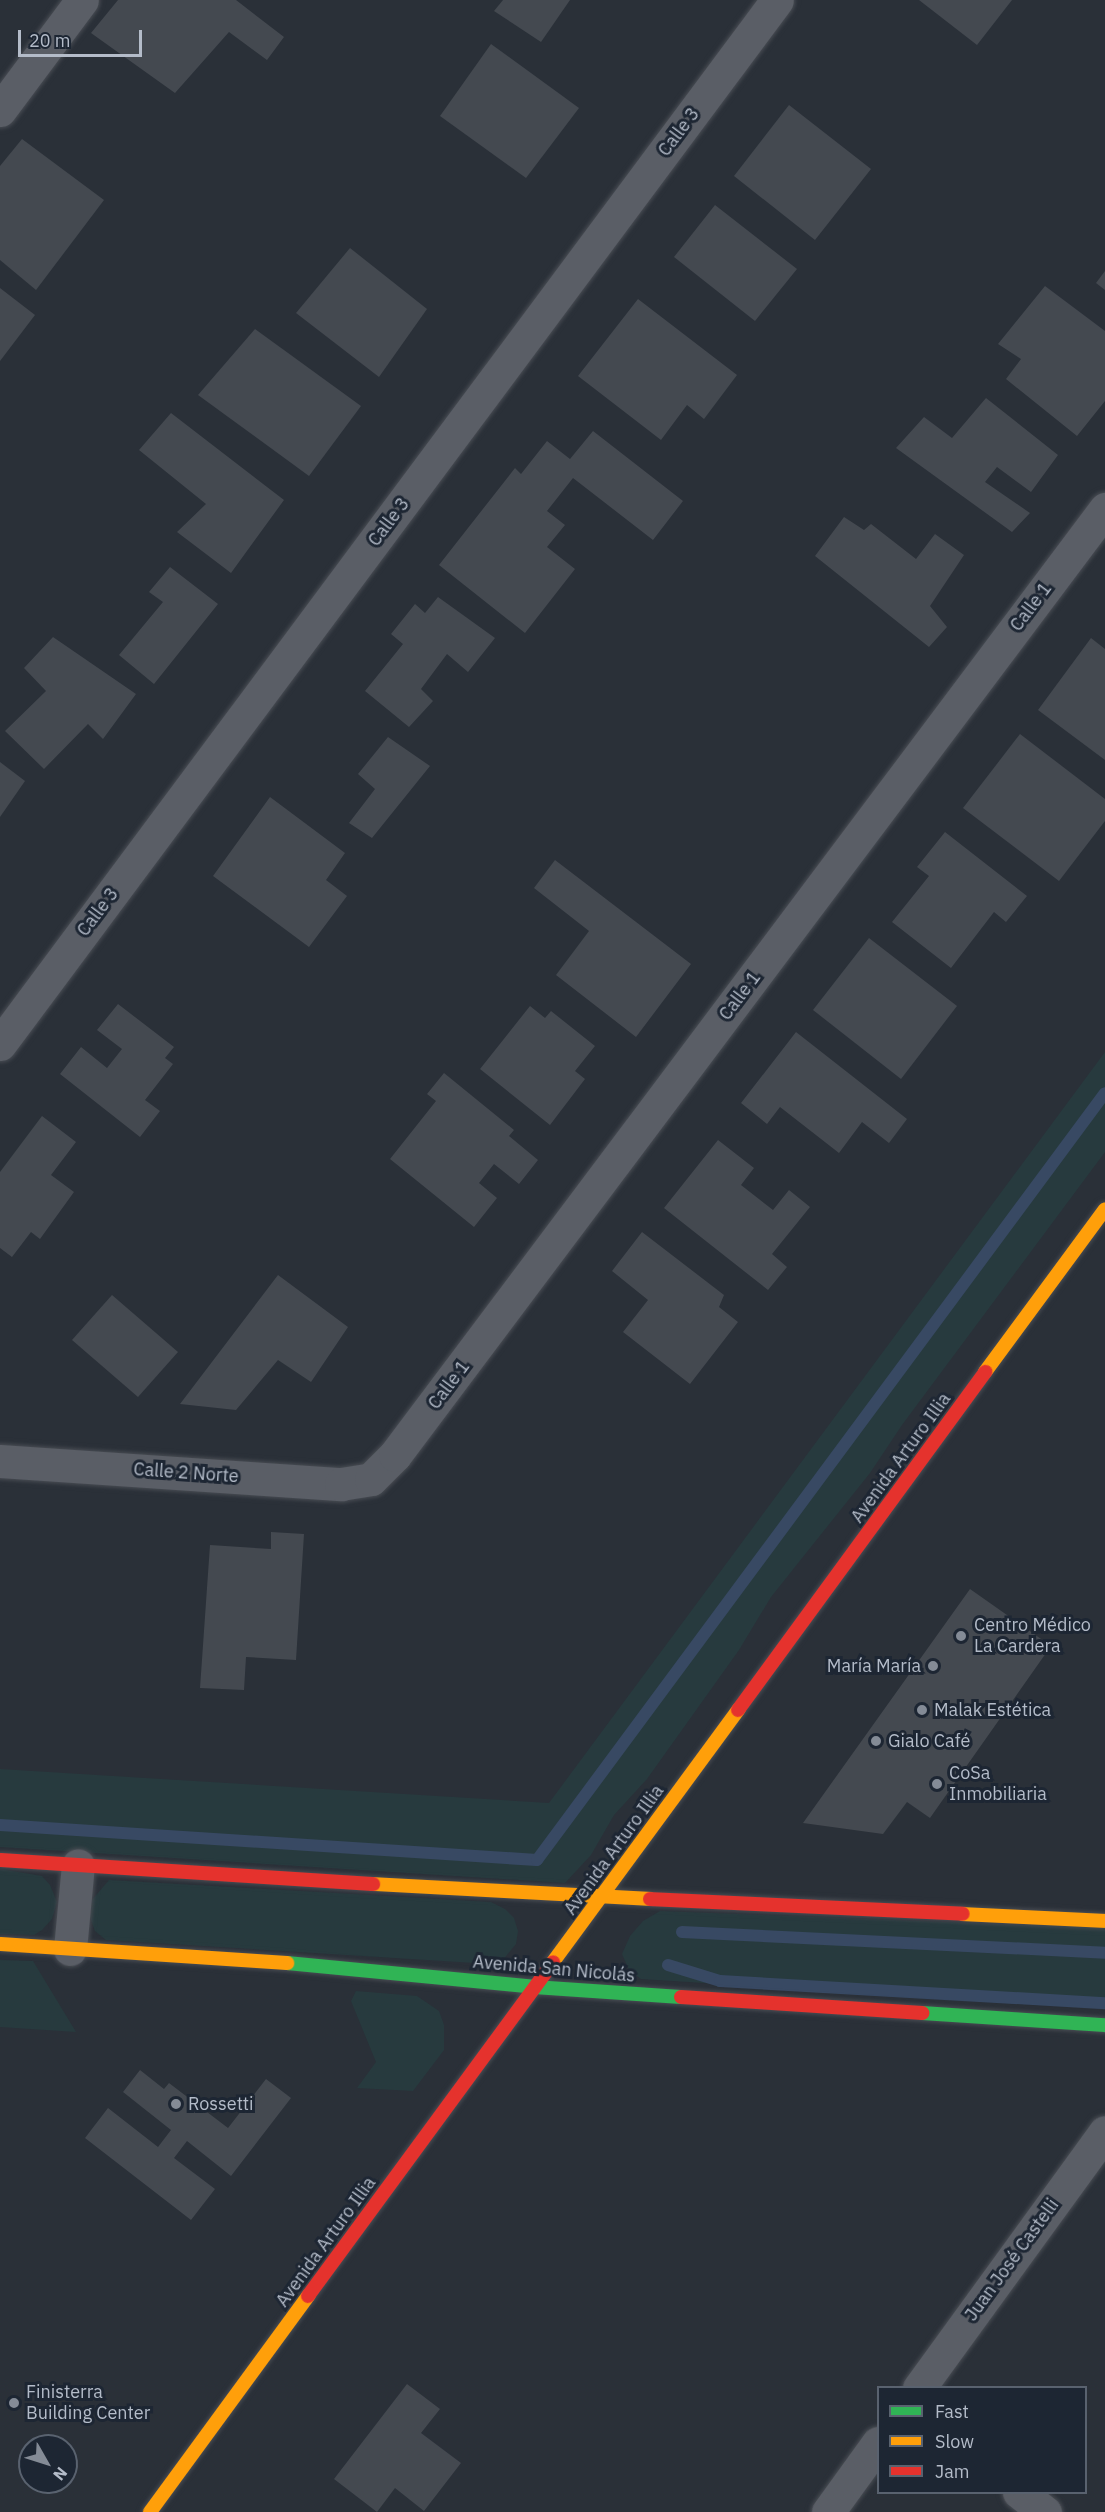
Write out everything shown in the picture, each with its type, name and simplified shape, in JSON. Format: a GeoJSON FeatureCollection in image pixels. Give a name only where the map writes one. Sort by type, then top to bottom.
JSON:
{"type":"FeatureCollection","features":[{"type":"Feature","properties":{"kind":"street"},"geometry":{"type":"LineString","coordinates":[[0,110],[82,0]]}},
{"type":"Feature","properties":{"kind":"street","name":"Calle 3"},"geometry":{"type":"LineString","coordinates":[[0,1044],[777,0]]}},
{"type":"Feature","properties":{"kind":"street","name":"Calle 1"},"geometry":{"type":"LineString","coordinates":[[371,1479],[395,1455],[1105,509]]}},
{"type":"Feature","properties":{"kind":"street","name":"Avenida Arturo Illia"},"geometry":{"type":"LineString","coordinates":[[150,2512],[1105,1209]]}},
{"type":"Feature","properties":{"kind":"street","name":"Calle 2 Norte"},"geometry":{"type":"LineString","coordinates":[[0,1461],[340,1484],[371,1479]]}},
{"type":"Feature","properties":{"kind":"street"},"geometry":{"type":"LineString","coordinates":[[0,1860],[601,1898],[694,1900],[1105,1921]]}},
{"type":"Feature","properties":{"kind":"street"},"geometry":{"type":"LineString","coordinates":[[70,1948],[78,1865]]}},
{"type":"Feature","properties":{"kind":"street","name":"Avenida San Nicolás"},"geometry":{"type":"LineString","coordinates":[[0,1944],[310,1964],[534,1987],[1105,2025]]}},
{"type":"Feature","properties":{"kind":"street","name":"Juan José Castelli"},"geometry":{"type":"LineString","coordinates":[[920,2386],[1105,2132]]}},
{"type":"Feature","properties":{"kind":"street"},"geometry":{"type":"LineString","coordinates":[[828,2512],[877,2446]]}},
{"type":"Feature","properties":{"kind":"street"},"geometry":{"type":"LineString","coordinates":[[1020,2494],[1045,2512]]}},
{"type":"Feature","properties":{"kind":"green space"},"geometry":{"type":"Polygon","coordinates":[[[1105,1052],[1105,1152],[902,1425],[870,1473],[771,1597],[739,1650],[647,1779],[614,1815],[591,1855],[565,1883],[0,1847],[0,1769],[549,1803],[1105,1052]]]}},
{"type":"Feature","properties":{"kind":"green space"},"geometry":{"type":"Polygon","coordinates":[[[0,1869],[42,1876],[50,1885],[57,1902],[52,1919],[34,1935],[0,1934],[0,1869]]]}},
{"type":"Feature","properties":{"kind":"green space"},"geometry":{"type":"Polygon","coordinates":[[[109,1880],[491,1902],[505,1909],[514,1918],[518,1931],[516,1944],[502,1961],[491,1964],[106,1940],[95,1931],[90,1917],[92,1900],[109,1880]]]}},
{"type":"Feature","properties":{"kind":"green space"},"geometry":{"type":"Polygon","coordinates":[[[660,1911],[1105,1928],[1105,2008],[641,1979],[629,1970],[622,1954],[630,1936],[643,1921],[660,1911]]]}},
{"type":"Feature","properties":{"kind":"green space"},"geometry":{"type":"Polygon","coordinates":[[[0,1960],[33,1961],[76,2032],[0,2027],[0,1960]]]}},
{"type":"Feature","properties":{"kind":"green space"},"geometry":{"type":"Polygon","coordinates":[[[356,1991],[417,1996],[439,2011],[444,2025],[444,2050],[413,2091],[357,2088],[376,2062],[351,2001],[356,1991]]]}},
{"type":"Feature","properties":{"kind":"building"},"geometry":{"type":"Polygon","coordinates":[[[118,0],[236,0],[284,37],[267,60],[229,32],[175,93],[91,33],[118,0]]]}},
{"type":"Feature","properties":{"kind":"building"},"geometry":{"type":"Polygon","coordinates":[[[503,0],[570,0],[541,42],[494,11],[503,0]]]}},
{"type":"Feature","properties":{"kind":"building"},"geometry":{"type":"Polygon","coordinates":[[[919,0],[1012,0],[977,45],[919,0]]]}},
{"type":"Feature","properties":{"kind":"building"},"geometry":{"type":"Polygon","coordinates":[[[491,44],[579,108],[526,178],[440,116],[491,44]]]}},
{"type":"Feature","properties":{"kind":"building"},"geometry":{"type":"Polygon","coordinates":[[[789,105],[871,169],[815,240],[734,176],[789,105]]]}},
{"type":"Feature","properties":{"kind":"building"},"geometry":{"type":"Polygon","coordinates":[[[22,139],[104,200],[36,290],[0,260],[0,166],[22,139]]]}},
{"type":"Feature","properties":{"kind":"building"},"geometry":{"type":"Polygon","coordinates":[[[715,205],[797,269],[755,321],[674,257],[715,205]]]}},
{"type":"Feature","properties":{"kind":"building"},"geometry":{"type":"Polygon","coordinates":[[[350,248],[427,309],[379,377],[296,313],[350,248]]]}},
{"type":"Feature","properties":{"kind":"building"},"geometry":{"type":"Polygon","coordinates":[[[1105,271],[1105,290],[1096,283],[1105,271]]]}},
{"type":"Feature","properties":{"kind":"building"},"geometry":{"type":"Polygon","coordinates":[[[1045,286],[1105,331],[1105,401],[1077,436],[1006,379],[1021,359],[998,344],[1045,286]]]}},
{"type":"Feature","properties":{"kind":"building"},"geometry":{"type":"Polygon","coordinates":[[[0,288],[35,315],[0,361],[0,288]]]}},
{"type":"Feature","properties":{"kind":"building"},"geometry":{"type":"Polygon","coordinates":[[[638,299],[737,375],[704,419],[687,405],[661,440],[578,376],[638,299]]]}},
{"type":"Feature","properties":{"kind":"building"},"geometry":{"type":"Polygon","coordinates":[[[255,329],[361,406],[309,476],[198,395],[255,329]]]}},
{"type":"Feature","properties":{"kind":"building"},"geometry":{"type":"Polygon","coordinates":[[[986,398],[1058,455],[1031,492],[997,467],[985,482],[1030,513],[1012,532],[896,448],[924,417],[952,438],[986,398]]]}},
{"type":"Feature","properties":{"kind":"building"},"geometry":{"type":"Polygon","coordinates":[[[171,413],[284,500],[231,573],[177,532],[206,504],[139,450],[171,413]]]}},
{"type":"Feature","properties":{"kind":"building"},"geometry":{"type":"Polygon","coordinates":[[[593,431],[683,501],[653,540],[573,478],[547,511],[565,525],[547,547],[575,569],[525,633],[439,565],[515,468],[521,474],[547,441],[570,459],[593,431]]]}},
{"type":"Feature","properties":{"kind":"building"},"geometry":{"type":"Polygon","coordinates":[[[844,517],[864,530],[871,524],[916,559],[935,534],[964,555],[930,606],[947,627],[929,647],[815,556],[844,517]]]}},
{"type":"Feature","properties":{"kind":"building"},"geometry":{"type":"Polygon","coordinates":[[[170,567],[218,604],[154,684],[119,655],[163,602],[149,592],[170,567]]]}},
{"type":"Feature","properties":{"kind":"building"},"geometry":{"type":"Polygon","coordinates":[[[438,597],[495,638],[468,672],[447,654],[421,689],[433,701],[409,727],[365,691],[403,644],[391,634],[415,604],[425,613],[438,597]]]}},
{"type":"Feature","properties":{"kind":"building"},"geometry":{"type":"Polygon","coordinates":[[[53,637],[136,694],[103,739],[88,724],[44,769],[5,731],[46,691],[24,668],[53,637]]]}},
{"type":"Feature","properties":{"kind":"building"},"geometry":{"type":"Polygon","coordinates":[[[1091,638],[1105,649],[1105,760],[1038,710],[1091,638]]]}},
{"type":"Feature","properties":{"kind":"building"},"geometry":{"type":"Polygon","coordinates":[[[1020,734],[1105,799],[1105,821],[1059,881],[963,808],[1020,734]]]}},
{"type":"Feature","properties":{"kind":"building"},"geometry":{"type":"Polygon","coordinates":[[[388,737],[430,766],[372,838],[349,823],[375,789],[358,774],[388,737]]]}},
{"type":"Feature","properties":{"kind":"building"},"geometry":{"type":"Polygon","coordinates":[[[0,762],[25,781],[0,817],[0,762]]]}},
{"type":"Feature","properties":{"kind":"building"},"geometry":{"type":"Polygon","coordinates":[[[270,797],[345,853],[326,880],[347,896],[309,947],[213,876],[270,797]]]}},
{"type":"Feature","properties":{"kind":"building"},"geometry":{"type":"Polygon","coordinates":[[[945,832],[1027,896],[1006,922],[994,912],[951,968],[892,922],[929,876],[917,867],[945,832]]]}},
{"type":"Feature","properties":{"kind":"building"},"geometry":{"type":"Polygon","coordinates":[[[555,860],[691,964],[636,1037],[556,975],[589,931],[534,888],[555,860]]]}},
{"type":"Feature","properties":{"kind":"building"},"geometry":{"type":"Polygon","coordinates":[[[869,938],[957,1006],[901,1079],[813,1010],[869,938]]]}},
{"type":"Feature","properties":{"kind":"building"},"geometry":{"type":"Polygon","coordinates":[[[118,1004],[174,1047],[165,1058],[173,1064],[145,1100],[160,1111],[140,1137],[60,1074],[81,1047],[107,1068],[122,1049],[97,1030],[118,1004]]]}},
{"type":"Feature","properties":{"kind":"building"},"geometry":{"type":"Polygon","coordinates":[[[530,1006],[545,1018],[551,1011],[595,1046],[575,1071],[585,1079],[550,1125],[480,1069],[530,1006]]]}},
{"type":"Feature","properties":{"kind":"building"},"geometry":{"type":"Polygon","coordinates":[[[796,1032],[907,1119],[889,1143],[862,1122],[839,1153],[780,1107],[767,1124],[741,1103],[796,1032]]]}},
{"type":"Feature","properties":{"kind":"building"},"geometry":{"type":"Polygon","coordinates":[[[444,1073],[514,1130],[509,1136],[538,1160],[519,1184],[494,1164],[479,1183],[497,1198],[474,1227],[390,1159],[436,1101],[427,1094],[444,1073]]]}},
{"type":"Feature","properties":{"kind":"building"},"geometry":{"type":"Polygon","coordinates":[[[42,1116],[76,1142],[51,1175],[74,1192],[40,1239],[31,1232],[12,1257],[0,1248],[0,1172],[42,1116]]]}},
{"type":"Feature","properties":{"kind":"building"},"geometry":{"type":"Polygon","coordinates":[[[718,1140],[754,1168],[741,1185],[773,1210],[789,1190],[810,1207],[772,1254],[787,1267],[768,1290],[664,1208],[718,1140]]]}},
{"type":"Feature","properties":{"kind":"building"},"geometry":{"type":"Polygon","coordinates":[[[642,1232],[724,1295],[719,1307],[738,1322],[690,1384],[623,1332],[648,1300],[612,1271],[642,1232]]]}},
{"type":"Feature","properties":{"kind":"building"},"geometry":{"type":"Polygon","coordinates":[[[278,1275],[348,1327],[311,1382],[278,1360],[236,1410],[180,1404],[278,1275]]]}},
{"type":"Feature","properties":{"kind":"building"},"geometry":{"type":"Polygon","coordinates":[[[112,1295],[178,1352],[138,1397],[72,1340],[112,1295]]]}},
{"type":"Feature","properties":{"kind":"building"},"geometry":{"type":"Polygon","coordinates":[[[271,1532],[304,1534],[296,1660],[246,1657],[244,1690],[200,1688],[210,1545],[271,1549],[271,1532]]]}},
{"type":"Feature","properties":{"kind":"building"},"geometry":{"type":"Polygon","coordinates":[[[970,1589],[1051,1646],[930,1818],[907,1802],[883,1834],[803,1823],[970,1589]]]}},
{"type":"Feature","properties":{"kind":"building"},"geometry":{"type":"Polygon","coordinates":[[[140,2070],[164,2089],[169,2083],[228,2128],[266,2079],[291,2098],[231,2176],[187,2141],[174,2158],[215,2189],[191,2220],[85,2138],[108,2108],[158,2147],[171,2130],[123,2092],[140,2070]]]}},
{"type":"Feature","properties":{"kind":"building"},"geometry":{"type":"Polygon","coordinates":[[[407,2384],[440,2409],[421,2433],[461,2463],[424,2511],[395,2488],[377,2512],[334,2479],[407,2384]]]}},
{"type":"Feature","properties":{"kind":"waterway"},"geometry":{"type":"LineString","coordinates":[[0,1825],[537,1860],[1105,1093]]}},
{"type":"Feature","properties":{"kind":"waterway"},"geometry":{"type":"LineString","coordinates":[[682,1932],[1105,1953]]}},
{"type":"Feature","properties":{"kind":"waterway"},"geometry":{"type":"LineString","coordinates":[[668,1965],[720,1981],[1105,2003]]}},
{"type":"Feature","properties":{"kind":"traffic: fast"},"geometry":{"type":"LineString","coordinates":[[287,1963],[534,1987],[681,1997]]}},
{"type":"Feature","properties":{"kind":"traffic: fast"},"geometry":{"type":"LineString","coordinates":[[922,2013],[1105,2025]]}},
{"type":"Feature","properties":{"kind":"traffic: slow"},"geometry":{"type":"LineString","coordinates":[[985,1372],[1105,1209]]}},
{"type":"Feature","properties":{"kind":"traffic: slow"},"geometry":{"type":"LineString","coordinates":[[553,1962],[738,1710]]}},
{"type":"Feature","properties":{"kind":"traffic: slow"},"geometry":{"type":"LineString","coordinates":[[373,1884],[650,1899]]}},
{"type":"Feature","properties":{"kind":"traffic: slow"},"geometry":{"type":"LineString","coordinates":[[963,1914],[1105,1921]]}},
{"type":"Feature","properties":{"kind":"traffic: slow"},"geometry":{"type":"LineString","coordinates":[[0,1944],[287,1963]]}},
{"type":"Feature","properties":{"kind":"traffic: slow"},"geometry":{"type":"LineString","coordinates":[[150,2512],[308,2296]]}},
{"type":"Feature","properties":{"kind":"traffic: jam"},"geometry":{"type":"LineString","coordinates":[[738,1710],[985,1372]]}},
{"type":"Feature","properties":{"kind":"traffic: jam"},"geometry":{"type":"LineString","coordinates":[[0,1860],[373,1884]]}},
{"type":"Feature","properties":{"kind":"traffic: jam"},"geometry":{"type":"LineString","coordinates":[[650,1899],[963,1914]]}},
{"type":"Feature","properties":{"kind":"traffic: jam"},"geometry":{"type":"LineString","coordinates":[[308,2296],[553,1962]]}},
{"type":"Feature","properties":{"kind":"traffic: jam"},"geometry":{"type":"LineString","coordinates":[[681,1997],[922,2013]]}},
{"type":"Feature","properties":{"kind":"place","name":"Centro Médico La Cardera"},"geometry":{"type":"Point","coordinates":[961,1636]}},
{"type":"Feature","properties":{"kind":"place","name":"María María"},"geometry":{"type":"Point","coordinates":[933,1666]}},
{"type":"Feature","properties":{"kind":"place","name":"Malak Estética"},"geometry":{"type":"Point","coordinates":[922,1710]}},
{"type":"Feature","properties":{"kind":"place","name":"Gialo Café"},"geometry":{"type":"Point","coordinates":[876,1741]}},
{"type":"Feature","properties":{"kind":"place","name":"CoSa Inmobiliaria"},"geometry":{"type":"Point","coordinates":[937,1784]}},
{"type":"Feature","properties":{"kind":"place","name":"Rossetti"},"geometry":{"type":"Point","coordinates":[176,2104]}},
{"type":"Feature","properties":{"kind":"place","name":"Finisterra Building Center"},"geometry":{"type":"Point","coordinates":[14,2403]}}]}
